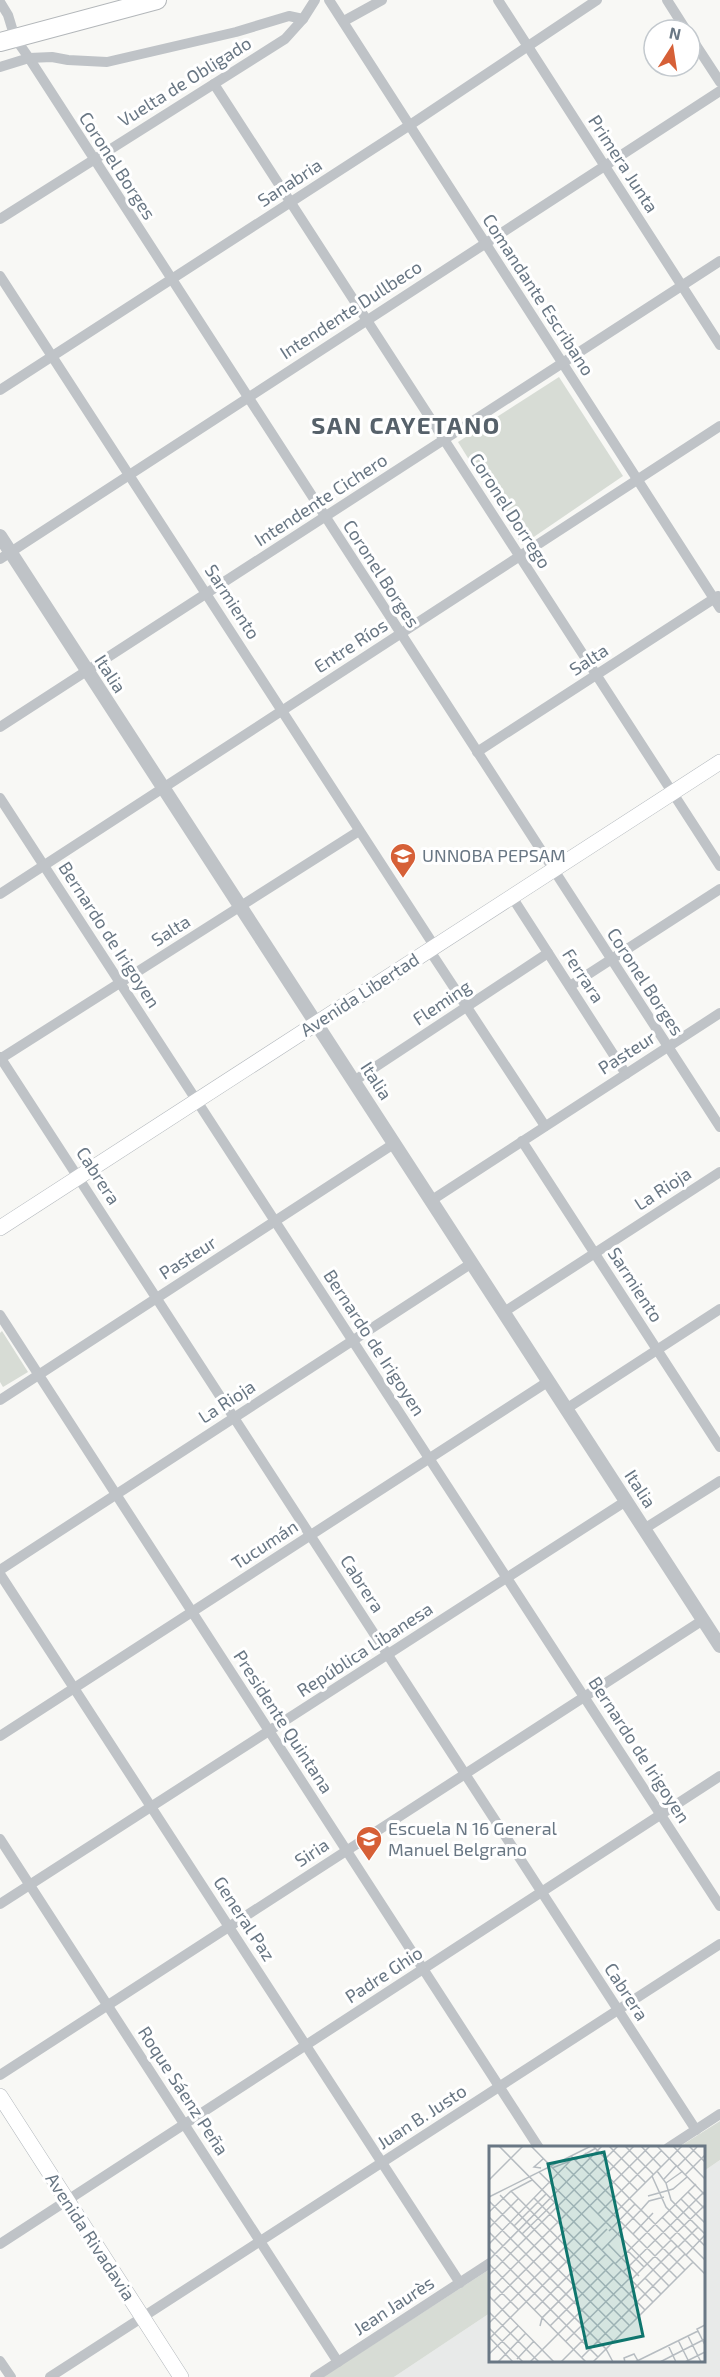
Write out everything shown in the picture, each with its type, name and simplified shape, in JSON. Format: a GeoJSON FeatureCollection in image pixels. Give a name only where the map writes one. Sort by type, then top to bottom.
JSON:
{"type":"FeatureCollection","features":[{"type":"Feature","properties":{"kind":"highway"},"geometry":{"type":"LineString","coordinates":[[8,40],[157,0]]}},
{"type":"Feature","properties":{"kind":"main road","name":"Avenida Libertad"},"geometry":{"type":"LineString","coordinates":[[0,1228],[720,762]]}},
{"type":"Feature","properties":{"kind":"main road","name":"Avenida Rivadavia"},"geometry":{"type":"LineString","coordinates":[[0,2096],[181,2377]]}},
{"type":"Feature","properties":{"kind":"street","name":"Vuelta de Obligado"},"geometry":{"type":"LineString","coordinates":[[0,219],[285,39],[303,19],[315,0]]}},
{"type":"Feature","properties":{"kind":"street","name":"Comandante Escribano"},"geometry":{"type":"LineString","coordinates":[[329,0],[637,480],[718,601]]}},
{"type":"Feature","properties":{"kind":"street"},"geometry":{"type":"LineString","coordinates":[[344,21],[382,0]]}},
{"type":"Feature","properties":{"kind":"street","name":"Primera Junta"},"geometry":{"type":"LineString","coordinates":[[498,0],[720,345]]}},
{"type":"Feature","properties":{"kind":"street","name":"Sanabria"},"geometry":{"type":"LineString","coordinates":[[0,390],[410,125],[597,0]]}},
{"type":"Feature","properties":{"kind":"street"},"geometry":{"type":"LineString","coordinates":[[667,0],[678,18]]}},
{"type":"Feature","properties":{"kind":"street","name":"Coronel Borges"},"geometry":{"type":"LineString","coordinates":[[1,6],[8,15],[8,40],[28,58],[720,1127]]}},
{"type":"Feature","properties":{"kind":"street"},"geometry":{"type":"LineString","coordinates":[[0,67],[28,58],[52,57],[78,62],[108,62],[236,32],[289,16],[303,19]]}},
{"type":"Feature","properties":{"kind":"street"},"geometry":{"type":"LineString","coordinates":[[702,54],[720,82]]}},
{"type":"Feature","properties":{"kind":"street","name":"Coronel Dorrego"},"geometry":{"type":"LineString","coordinates":[[214,84],[720,866]]}},
{"type":"Feature","properties":{"kind":"street","name":"Intendente Dullbeco"},"geometry":{"type":"LineString","coordinates":[[5,556],[720,91]]}},
{"type":"Feature","properties":{"kind":"street","name":"Intendente Cichero"},"geometry":{"type":"LineString","coordinates":[[0,727],[720,261]]}},
{"type":"Feature","properties":{"kind":"street","name":"Sarmiento"},"geometry":{"type":"LineString","coordinates":[[0,276],[359,831],[466,1007],[545,1126]]}},
{"type":"Feature","properties":{"kind":"street","name":"Entre Ríos"},"geometry":{"type":"LineString","coordinates":[[0,894],[720,426]]}},
{"type":"Feature","properties":{"kind":"street","name":"Italia"},"geometry":{"type":"LineString","coordinates":[[0,536],[5,556],[87,671],[720,1646]]}},
{"type":"Feature","properties":{"kind":"street","name":"Salta"},"geometry":{"type":"LineString","coordinates":[[477,752],[596,675],[718,601]]}},
{"type":"Feature","properties":{"kind":"street","name":"Bernardo de Irigoyen"},"geometry":{"type":"LineString","coordinates":[[0,798],[720,1906]]}},
{"type":"Feature","properties":{"kind":"street","name":"Salta"},"geometry":{"type":"LineString","coordinates":[[0,1058],[359,831]]}},
{"type":"Feature","properties":{"kind":"street"},"geometry":{"type":"LineString","coordinates":[[570,986],[720,889]]}},
{"type":"Feature","properties":{"kind":"street","name":"Ferrara"},"geometry":{"type":"LineString","coordinates":[[512,897],[626,1074]]}},
{"type":"Feature","properties":{"kind":"street","name":"Fleming"},"geometry":{"type":"LineString","coordinates":[[354,1081],[548,953]]}},
{"type":"Feature","properties":{"kind":"street","name":"Pasteur"},"geometry":{"type":"LineString","coordinates":[[432,1200],[720,1013]]}},
{"type":"Feature","properties":{"kind":"street","name":"Cabrera"},"geometry":{"type":"LineString","coordinates":[[0,1058],[696,2130]]}},
{"type":"Feature","properties":{"kind":"street","name":"Sarmiento"},"geometry":{"type":"LineString","coordinates":[[522,1141],[720,1447]]}},
{"type":"Feature","properties":{"kind":"street","name":"Pasteur"},"geometry":{"type":"LineString","coordinates":[[0,1400],[395,1143]]}},
{"type":"Feature","properties":{"kind":"street","name":"La Rioja"},"geometry":{"type":"LineString","coordinates":[[504,1312],[720,1172]]}},
{"type":"Feature","properties":{"kind":"street","name":"La Rioja"},"geometry":{"type":"LineString","coordinates":[[0,1572],[472,1263]]}},
{"type":"Feature","properties":{"kind":"street"},"geometry":{"type":"LineString","coordinates":[[566,1409],[720,1310]]}},
{"type":"Feature","properties":{"kind":"street","name":"Presidente Quintana"},"geometry":{"type":"LineString","coordinates":[[0,1315],[538,2146]]}},
{"type":"Feature","properties":{"kind":"street","name":"Tucumán"},"geometry":{"type":"LineString","coordinates":[[0,1736],[549,1381]]}},
{"type":"Feature","properties":{"kind":"street"},"geometry":{"type":"LineString","coordinates":[[645,1529],[720,1481]]}},
{"type":"Feature","properties":{"kind":"street","name":"República Libanesa"},"geometry":{"type":"LineString","coordinates":[[0,1904],[626,1501]]}},
{"type":"Feature","properties":{"kind":"street","name":"General Paz"},"geometry":{"type":"LineString","coordinates":[[0,1572],[460,2283]]}},
{"type":"Feature","properties":{"kind":"street","name":"Siria"},"geometry":{"type":"LineString","coordinates":[[0,2075],[703,1620]]}},
{"type":"Feature","properties":{"kind":"street","name":"Padre Ghio"},"geometry":{"type":"LineString","coordinates":[[0,2244],[720,1776]]}},
{"type":"Feature","properties":{"kind":"street","name":"Roque Sáenz Peña"},"geometry":{"type":"LineString","coordinates":[[0,1839],[338,2361]]}},
{"type":"Feature","properties":{"kind":"street","name":"Juan B. Justo"},"geometry":{"type":"LineString","coordinates":[[50,2377],[720,1944]]}},
{"type":"Feature","properties":{"kind":"street"},"geometry":{"type":"LineString","coordinates":[[671,2146],[720,2114]]}},
{"type":"Feature","properties":{"kind":"street","name":"Jean Jaurès"},"geometry":{"type":"LineString","coordinates":[[315,2377],[489,2264]]}},
{"type":"Feature","properties":{"kind":"street"},"geometry":{"type":"LineString","coordinates":[[0,2361],[11,2377]]}},
{"type":"Feature","properties":{"kind":"shaded area"},"geometry":{"type":"Polygon","coordinates":[[[559,377],[623,476],[522,545],[458,442],[559,377]]]}},
{"type":"Feature","properties":{"kind":"shaded area"},"geometry":{"type":"Polygon","coordinates":[[[2,1331],[28,1372],[3,1387],[0,1382],[0,1333],[2,1331]]]}},
{"type":"Feature","properties":{"kind":"shaded area"},"geometry":{"type":"Polygon","coordinates":[[[720,2121],[720,2160],[705,2170],[705,2146],[681,2146],[720,2121]]]}},
{"type":"Feature","properties":{"kind":"shaded area"},"geometry":{"type":"Polygon","coordinates":[[[720,2160],[720,2377],[394,2377],[489,2314],[489,2362],[705,2362],[705,2170],[720,2160]]]}},
{"type":"Feature","properties":{"kind":"shaded area"},"geometry":{"type":"Polygon","coordinates":[[[489,2270],[489,2314],[394,2377],[323,2377],[489,2270]]]}},
{"type":"Feature","properties":{"kind":"place","name":"UNNOBA PEPSAM"},"geometry":{"type":"Point","coordinates":[403,879]}},
{"type":"Feature","properties":{"kind":"place","name":"Escuela N 16 General Manuel Belgrano"},"geometry":{"type":"Point","coordinates":[369,1862]}},
{"type":"Feature","properties":{"kind":"district","name":"SAN CAYETANO"},"geometry":{"type":"Point","coordinates":[406,426]}}]}
